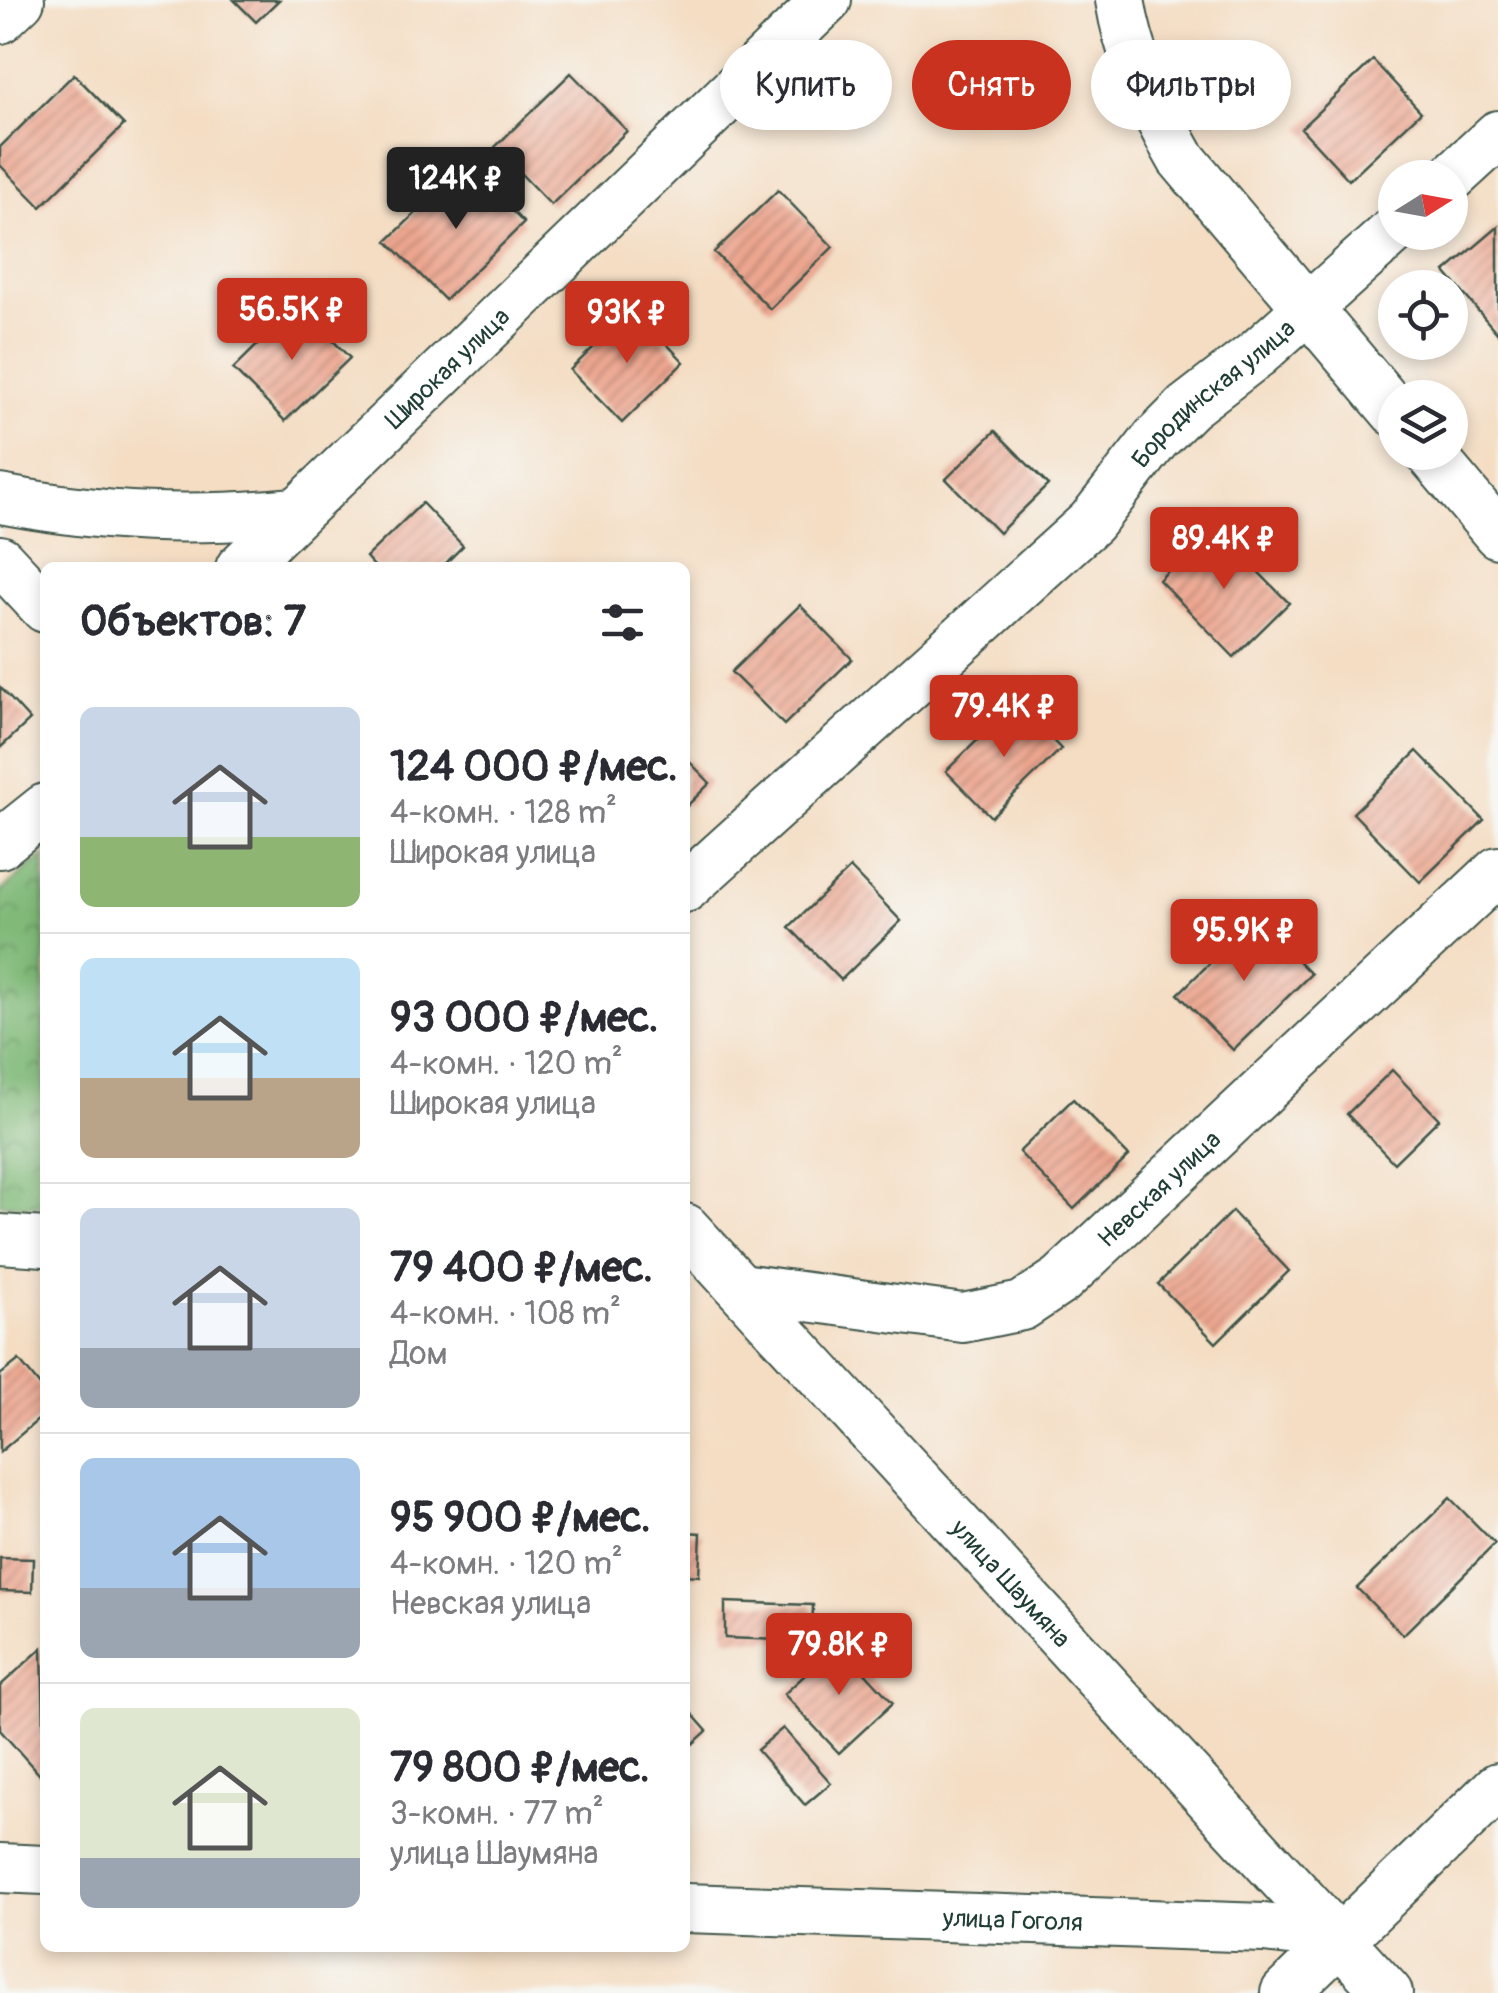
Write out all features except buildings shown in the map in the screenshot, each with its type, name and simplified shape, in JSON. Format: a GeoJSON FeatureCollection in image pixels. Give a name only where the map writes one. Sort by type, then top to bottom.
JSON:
{"type":"FeatureCollection","features":[{"type":"Feature","properties":{"kind":"street"},"geometry":{"type":"LineString","coordinates":[[0,18],[20,0]]}},
{"type":"Feature","properties":{"kind":"street","name":"Широкая улица"},"geometry":{"type":"LineString","coordinates":[[246,562],[827,0]]}},
{"type":"Feature","properties":{"kind":"street"},"geometry":{"type":"LineString","coordinates":[[1120,0],[1124,28],[1160,121],[1181,158],[1378,392]]}},
{"type":"Feature","properties":{"kind":"street"},"geometry":{"type":"LineString","coordinates":[[1468,162],[1498,135]]}},
{"type":"Feature","properties":{"kind":"street","name":"Бородинская улица"},"geometry":{"type":"LineString","coordinates":[[690,883],[1091,522],[1156,440],[1188,407],[1309,310],[1378,246]]}},
{"type":"Feature","properties":{"kind":"street"},"geometry":{"type":"LineString","coordinates":[[1444,470],[1498,534]]}},
{"type":"Feature","properties":{"kind":"street"},"geometry":{"type":"LineString","coordinates":[[0,499],[90,516],[203,520],[296,512]]}},
{"type":"Feature","properties":{"kind":"street"},"geometry":{"type":"LineString","coordinates":[[0,560],[40,603]]}},
{"type":"Feature","properties":{"kind":"street"},"geometry":{"type":"LineString","coordinates":[[0,844],[40,812]]}},
{"type":"Feature","properties":{"kind":"street","name":"Невская улица"},"geometry":{"type":"LineString","coordinates":[[740,1288],[962,1318],[1022,1306],[1061,1280],[1498,870]]}},
{"type":"Feature","properties":{"kind":"street","name":"улица Шаумяна"},"geometry":{"type":"LineString","coordinates":[[690,1233],[1388,1993]]}},
{"type":"Feature","properties":{"kind":"street"},"geometry":{"type":"LineString","coordinates":[[0,1239],[40,1242]]}},
{"type":"Feature","properties":{"kind":"street"},"geometry":{"type":"LineString","coordinates":[[1286,1993],[1498,1787]]}},
{"type":"Feature","properties":{"kind":"street"},"geometry":{"type":"LineString","coordinates":[[0,1868],[40,1870]]}},
{"type":"Feature","properties":{"kind":"street","name":"улица Гоголя"},"geometry":{"type":"LineString","coordinates":[[690,1908],[1264,1928],[1341,1938]]}},
{"type":"Feature","properties":{"kind":"green space"},"geometry":{"type":"Polygon","coordinates":[[[40,859],[40,1207],[0,1204],[0,892],[40,859]]]}}]}
